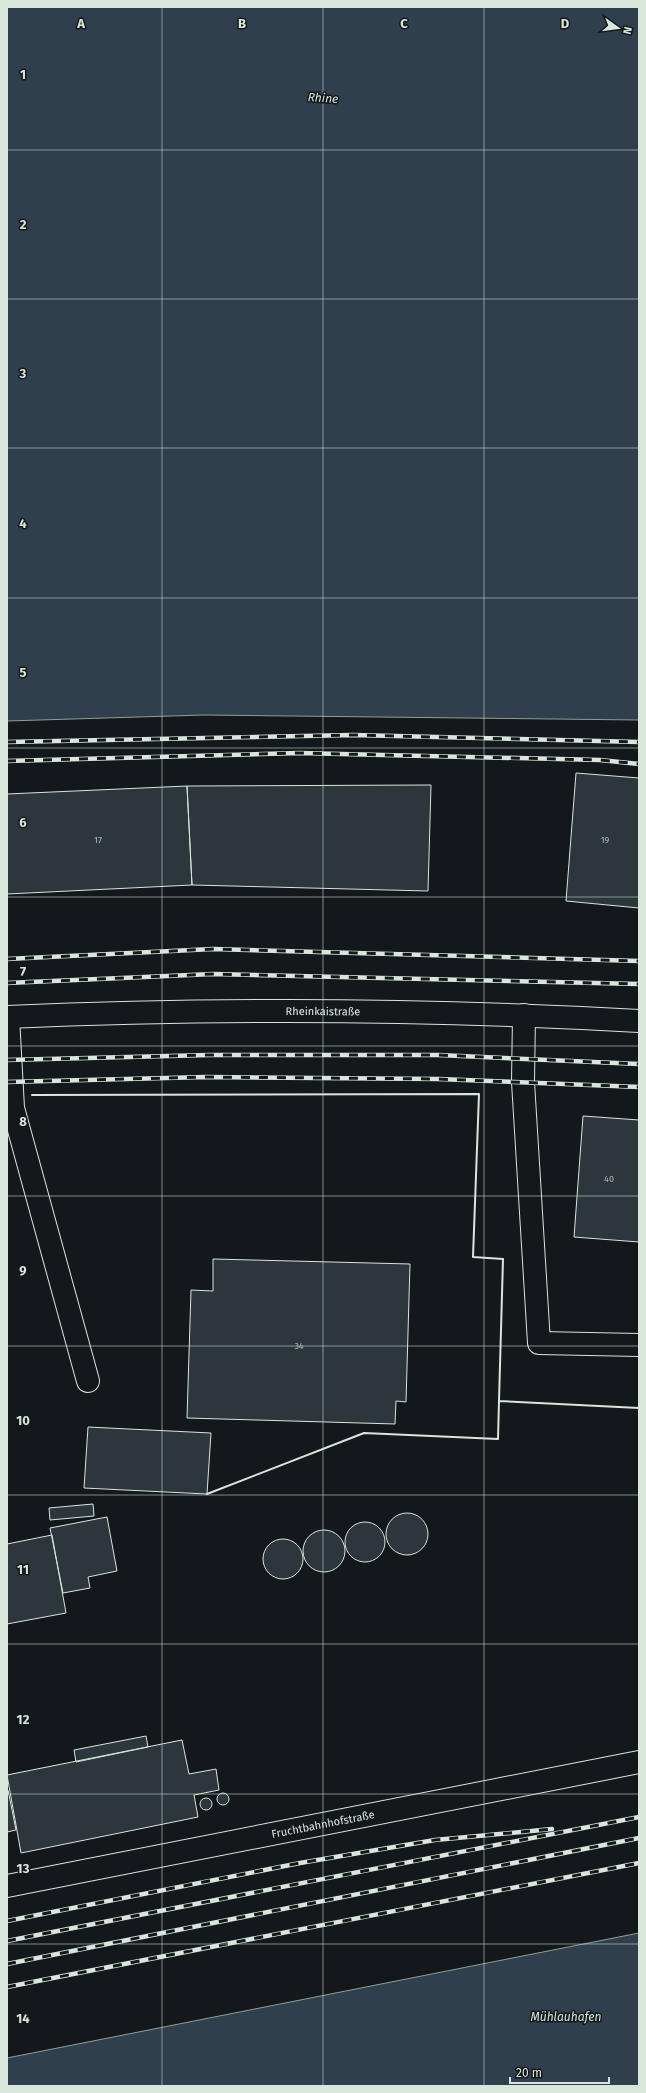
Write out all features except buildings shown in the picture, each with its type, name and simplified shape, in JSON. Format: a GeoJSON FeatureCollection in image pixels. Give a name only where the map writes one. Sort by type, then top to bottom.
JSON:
{"type":"FeatureCollection","features":[{"type":"Feature","properties":{"kind":"street","name":"Rheinkaistraße"},"geometry":{"type":"LineString","coordinates":[[8,1017],[160,1012],[366,1011],[524,1015],[639,1021]]}},
{"type":"Feature","properties":{"kind":"street"},"geometry":{"type":"LineString","coordinates":[[524,1015],[523,1082],[539,1343],[639,1345]]}},
{"type":"Feature","properties":{"kind":"street"},"geometry":{"type":"LineString","coordinates":[[8,1017],[13,1108],[88,1381]]}},
{"type":"Feature","properties":{"kind":"street","name":"Fruchtbahnhofstraße"},"geometry":{"type":"LineString","coordinates":[[7,1886],[639,1762]]}},
{"type":"Feature","properties":{"kind":"water","name":"Rhine"},"geometry":{"type":"Polygon","coordinates":[[[7,7],[639,7],[639,720],[204,715],[7,721],[7,7]]]}},
{"type":"Feature","properties":{"kind":"water","name":"Mühlauhafen"},"geometry":{"type":"Polygon","coordinates":[[[639,1933],[639,2086],[7,2086],[7,2058],[639,1933]]]}},
{"type":"Feature","properties":{"kind":"railway"},"geometry":{"type":"LineString","coordinates":[[7,742],[353,735],[639,742]]}},
{"type":"Feature","properties":{"kind":"railway"},"geometry":{"type":"LineString","coordinates":[[7,761],[299,753],[600,760],[639,764]]}},
{"type":"Feature","properties":{"kind":"railway"},"geometry":{"type":"LineString","coordinates":[[7,959],[213,949],[639,961]]}},
{"type":"Feature","properties":{"kind":"railway"},"geometry":{"type":"LineString","coordinates":[[7,983],[213,974],[639,984]]}},
{"type":"Feature","properties":{"kind":"railway"},"geometry":{"type":"LineString","coordinates":[[7,1060],[209,1055],[438,1055],[639,1064]]}},
{"type":"Feature","properties":{"kind":"railway"},"geometry":{"type":"LineString","coordinates":[[7,1082],[206,1077],[438,1079],[639,1087]]}},
{"type":"Feature","properties":{"kind":"railway"},"geometry":{"type":"LineString","coordinates":[[7,1941],[639,1817]]}},
{"type":"Feature","properties":{"kind":"railway"},"geometry":{"type":"LineString","coordinates":[[7,1921],[300,1863],[435,1840],[552,1829]]}},
{"type":"Feature","properties":{"kind":"railway"},"geometry":{"type":"LineString","coordinates":[[7,1964],[639,1838]]}},
{"type":"Feature","properties":{"kind":"railway"},"geometry":{"type":"LineString","coordinates":[[7,1987],[639,1863]]}},
{"type":"Feature","properties":{"kind":"wall"},"geometry":{"type":"LineString","coordinates":[[32,1095],[479,1094],[473,1257],[503,1259],[499,1401]]}},
{"type":"Feature","properties":{"kind":"wall"},"geometry":{"type":"LineString","coordinates":[[207,1494],[364,1433],[498,1439],[499,1401],[639,1408]]}}]}
